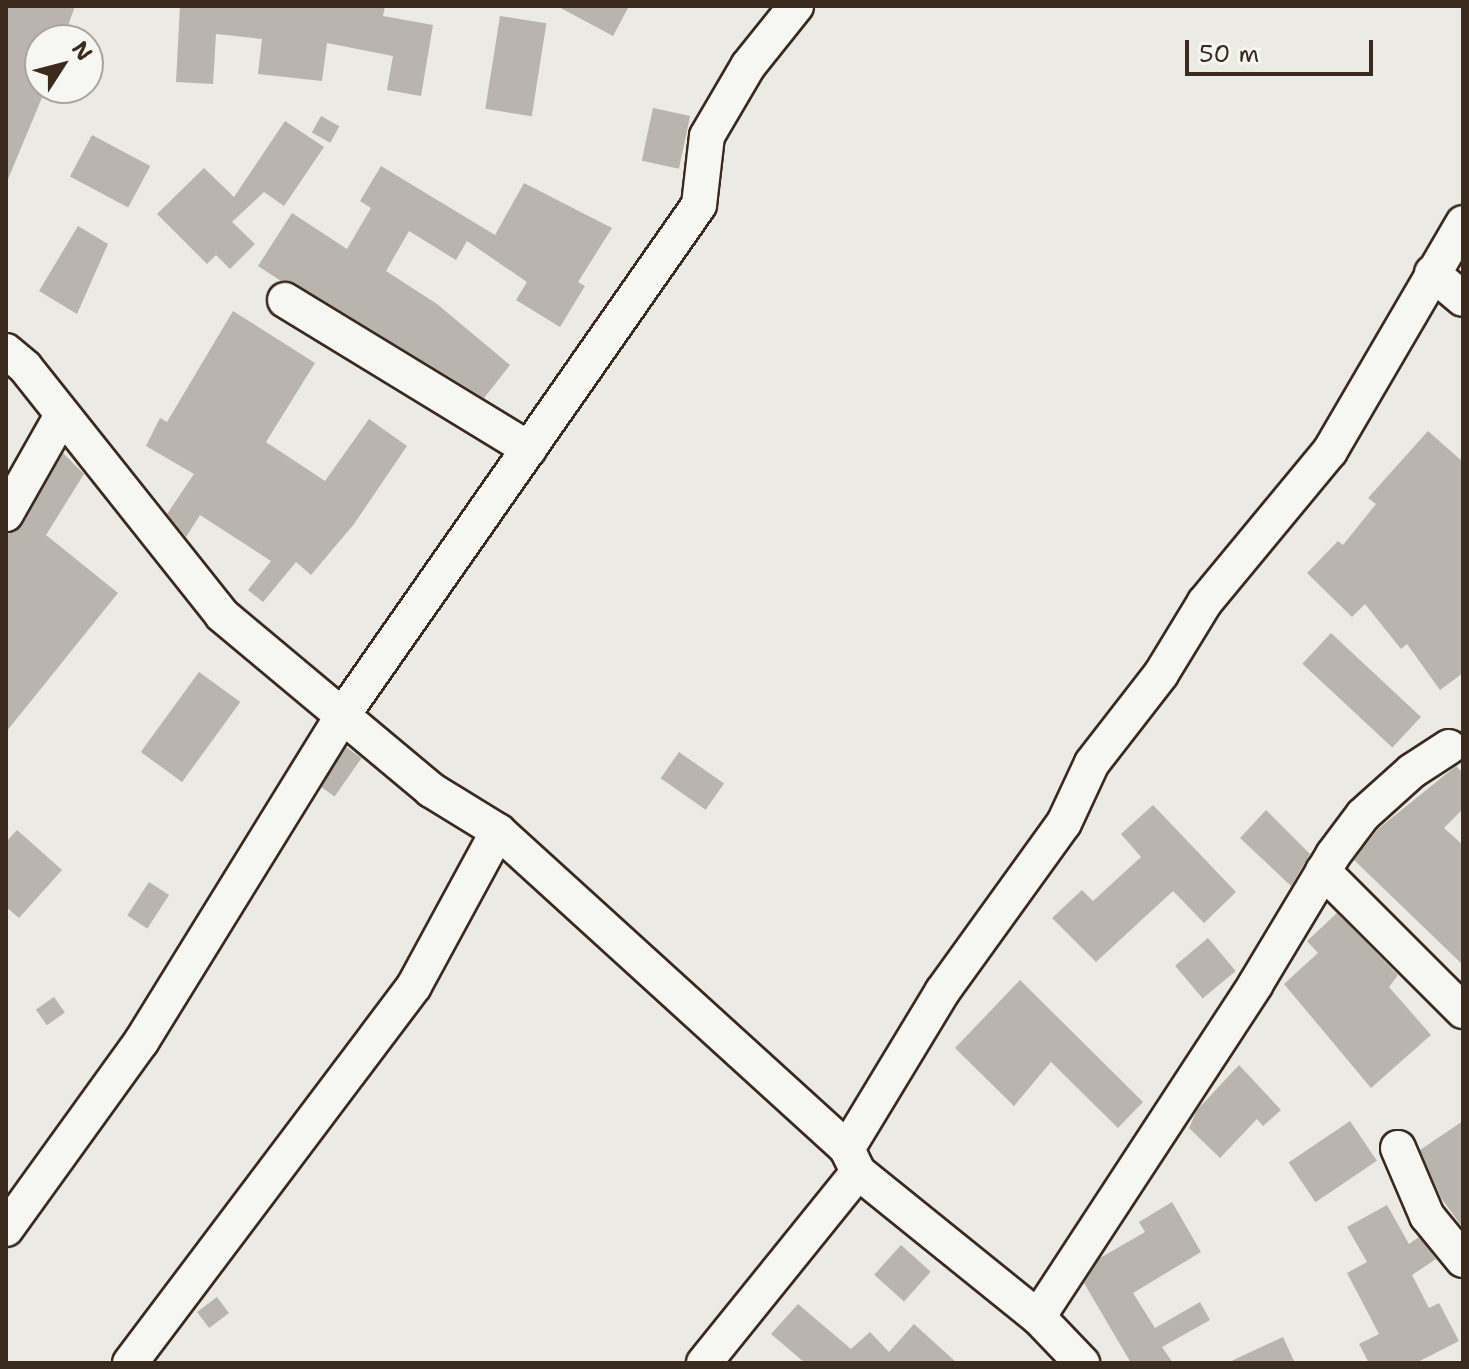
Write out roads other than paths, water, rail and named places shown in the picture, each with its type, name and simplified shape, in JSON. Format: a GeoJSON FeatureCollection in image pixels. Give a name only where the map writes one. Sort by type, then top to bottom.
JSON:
{"type":"FeatureCollection","features":[{"type":"Feature","properties":{"kind":"street"},"geometry":{"type":"LineString","coordinates":[[6,1229],[141,1042],[342,716],[699,205],[707,136],[748,66],[796,6]]}},
{"type":"Feature","properties":{"kind":"street"},"geometry":{"type":"LineString","coordinates":[[704,1363],[853,1160],[942,992],[1064,823],[1092,763],[1161,674],[1205,602],[1330,451],[1463,223]]}},
{"type":"Feature","properties":{"kind":"street"},"geometry":{"type":"LineString","coordinates":[[1432,273],[1463,299]]}},
{"type":"Feature","properties":{"kind":"street"},"geometry":{"type":"LineString","coordinates":[[285,300],[529,449]]}},
{"type":"Feature","properties":{"kind":"street"},"geometry":{"type":"LineString","coordinates":[[6,351],[25,367],[222,615],[431,790],[498,831],[853,1160],[1038,1317],[1082,1363]]}},
{"type":"Feature","properties":{"kind":"street"},"geometry":{"type":"LineString","coordinates":[[6,514],[62,415]]}},
{"type":"Feature","properties":{"kind":"street"},"geometry":{"type":"LineString","coordinates":[[1038,1317],[1255,985],[1323,871],[1363,815],[1412,771],[1449,747]]}},
{"type":"Feature","properties":{"kind":"street"},"geometry":{"type":"LineString","coordinates":[[130,1363],[414,986],[498,831]]}},
{"type":"Feature","properties":{"kind":"street"},"geometry":{"type":"LineString","coordinates":[[1323,871],[1463,1011]]}},
{"type":"Feature","properties":{"kind":"street"},"geometry":{"type":"LineString","coordinates":[[1398,1148],[1427,1216],[1463,1260]]}}]}
